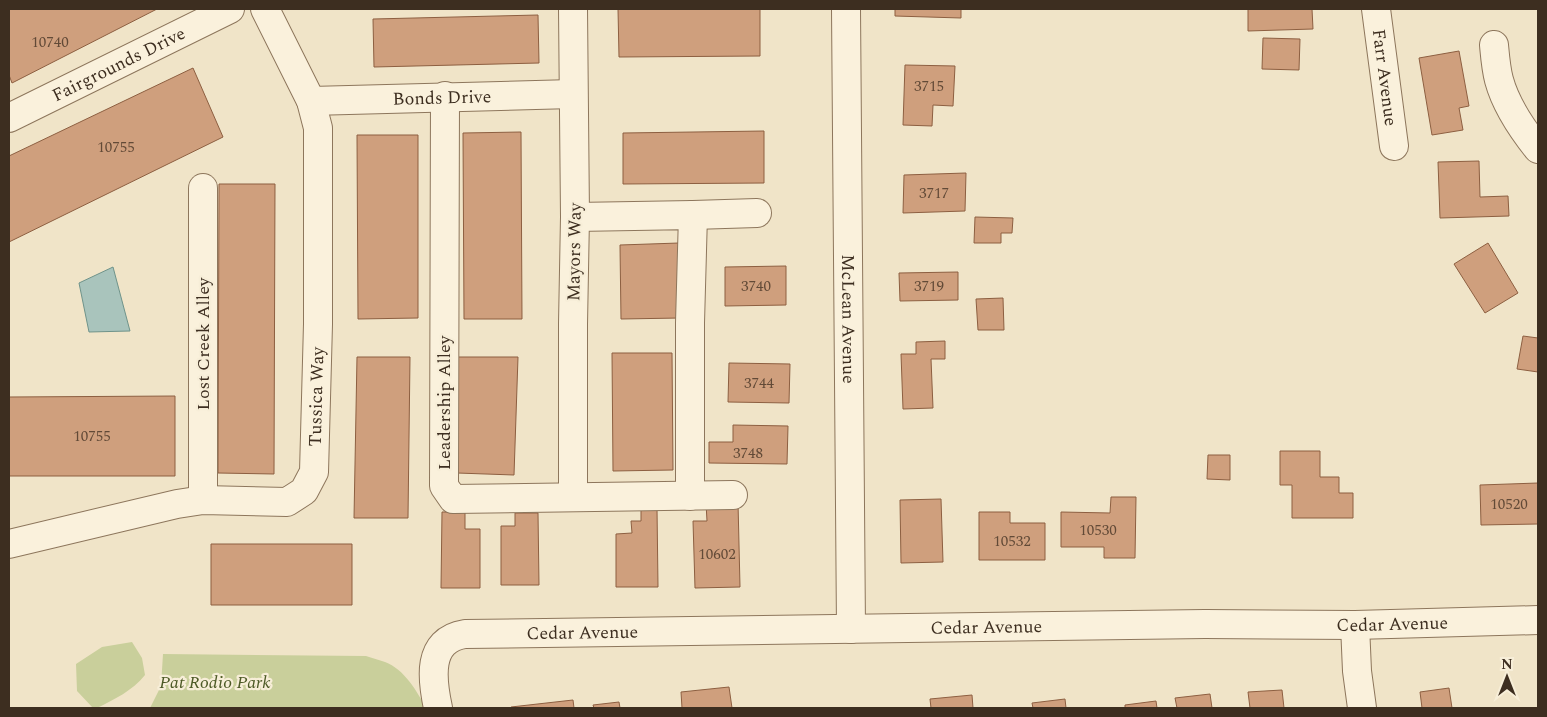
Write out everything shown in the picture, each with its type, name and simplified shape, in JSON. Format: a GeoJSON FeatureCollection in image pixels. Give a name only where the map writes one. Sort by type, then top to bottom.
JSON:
{"type":"FeatureCollection","features":[{"type":"Feature","properties":{"kind":"street","name":"Fairgrounds Drive"},"geometry":{"type":"LineString","coordinates":[[9,118],[230,9]]}},
{"type":"Feature","properties":{"kind":"street","name":"Tussica Way"},"geometry":{"type":"LineString","coordinates":[[9,544],[177,504],[203,500],[287,502],[304,491],[314,472],[318,314],[318,128],[310,101],[264,9]]}},
{"type":"Feature","properties":{"kind":"street","name":"Mayors Way"},"geometry":{"type":"LineString","coordinates":[[573,9],[575,217],[573,496]]}},
{"type":"Feature","properties":{"kind":"street","name":"McLean Avenue"},"geometry":{"type":"LineString","coordinates":[[846,9],[851,629]]}},
{"type":"Feature","properties":{"kind":"street","name":"Farr Avenue"},"geometry":{"type":"LineString","coordinates":[[1376,9],[1394,146]]}},
{"type":"Feature","properties":{"kind":"street"},"geometry":{"type":"LineString","coordinates":[[1494,45],[1499,81],[1510,108],[1522,129],[1538,149]]}},
{"type":"Feature","properties":{"kind":"street","name":"Bonds Drive"},"geometry":{"type":"LineString","coordinates":[[310,101],[573,94]]}},
{"type":"Feature","properties":{"kind":"street","name":"Leadership Alley"},"geometry":{"type":"LineString","coordinates":[[445,96],[444,486],[453,499],[732,495]]}},
{"type":"Feature","properties":{"kind":"street","name":"Lost Creek Alley"},"geometry":{"type":"LineString","coordinates":[[203,188],[203,500]]}},
{"type":"Feature","properties":{"kind":"street"},"geometry":{"type":"LineString","coordinates":[[575,217],[757,213]]}},
{"type":"Feature","properties":{"kind":"street"},"geometry":{"type":"LineString","coordinates":[[690,496],[690,323],[693,215]]}},
{"type":"Feature","properties":{"kind":"street","name":"Cedar Avenue"},"geometry":{"type":"LineString","coordinates":[[438,708],[433,670],[436,656],[445,642],[465,634],[1205,624],[1355,625],[1538,620]]}},
{"type":"Feature","properties":{"kind":"street"},"geometry":{"type":"LineString","coordinates":[[1355,625],[1357,671],[1362,708]]}},
{"type":"Feature","properties":{"kind":"green space"},"geometry":{"type":"Polygon","coordinates":[[[132,642],[142,658],[145,675],[135,686],[123,694],[97,708],[93,708],[77,691],[76,664],[102,647],[132,642]]]}},
{"type":"Feature","properties":{"kind":"green space","name":"Pat Rodio Park"},"geometry":{"type":"Polygon","coordinates":[[[163,654],[366,656],[392,665],[404,675],[426,708],[150,708],[161,686],[163,654]]]}},
{"type":"Feature","properties":{"kind":"water"},"geometry":{"type":"Polygon","coordinates":[[[113,267],[130,331],[89,332],[79,283],[113,267]]]}},
{"type":"Feature","properties":{"kind":"building"},"geometry":{"type":"Polygon","coordinates":[[[9,9],[157,9],[12,83],[9,75],[9,9]]]}},
{"type":"Feature","properties":{"kind":"building"},"geometry":{"type":"Polygon","coordinates":[[[618,9],[760,9],[760,56],[619,57],[618,9]]]}},
{"type":"Feature","properties":{"kind":"building"},"geometry":{"type":"Polygon","coordinates":[[[895,9],[961,9],[961,18],[895,16],[895,9]]]}},
{"type":"Feature","properties":{"kind":"building"},"geometry":{"type":"Polygon","coordinates":[[[1248,9],[1312,9],[1313,29],[1248,31],[1248,9]]]}},
{"type":"Feature","properties":{"kind":"building"},"geometry":{"type":"Polygon","coordinates":[[[538,15],[539,63],[374,67],[373,19],[538,15]]]}},
{"type":"Feature","properties":{"kind":"building"},"geometry":{"type":"Polygon","coordinates":[[[1263,38],[1300,39],[1299,70],[1262,69],[1263,38]]]}},
{"type":"Feature","properties":{"kind":"building"},"geometry":{"type":"Polygon","coordinates":[[[1459,51],[1469,106],[1459,108],[1463,130],[1432,135],[1419,58],[1459,51]]]}},
{"type":"Feature","properties":{"kind":"building"},"geometry":{"type":"Polygon","coordinates":[[[905,65],[955,66],[953,106],[933,105],[932,126],[903,125],[905,65]]]}},
{"type":"Feature","properties":{"kind":"building"},"geometry":{"type":"Polygon","coordinates":[[[193,68],[223,137],[9,242],[9,156],[193,68]]]}},
{"type":"Feature","properties":{"kind":"building"},"geometry":{"type":"Polygon","coordinates":[[[764,131],[764,183],[623,184],[623,133],[764,131]]]}},
{"type":"Feature","properties":{"kind":"building"},"geometry":{"type":"Polygon","coordinates":[[[521,132],[522,319],[464,319],[463,133],[521,132]]]}},
{"type":"Feature","properties":{"kind":"building"},"geometry":{"type":"Polygon","coordinates":[[[357,135],[418,135],[418,318],[358,319],[357,135]]]}},
{"type":"Feature","properties":{"kind":"building"},"geometry":{"type":"Polygon","coordinates":[[[1479,161],[1480,197],[1508,196],[1509,216],[1440,218],[1438,162],[1479,161]]]}},
{"type":"Feature","properties":{"kind":"building"},"geometry":{"type":"Polygon","coordinates":[[[966,173],[965,211],[903,213],[904,175],[966,173]]]}},
{"type":"Feature","properties":{"kind":"building"},"geometry":{"type":"Polygon","coordinates":[[[219,184],[275,184],[274,474],[218,473],[219,184]]]}},
{"type":"Feature","properties":{"kind":"building"},"geometry":{"type":"Polygon","coordinates":[[[975,217],[1013,218],[1012,233],[1001,233],[1001,243],[974,243],[975,217]]]}},
{"type":"Feature","properties":{"kind":"building"},"geometry":{"type":"Polygon","coordinates":[[[679,243],[680,318],[621,319],[620,245],[679,243]]]}},
{"type":"Feature","properties":{"kind":"building"},"geometry":{"type":"Polygon","coordinates":[[[1488,243],[1518,293],[1485,313],[1454,264],[1488,243]]]}},
{"type":"Feature","properties":{"kind":"building"},"geometry":{"type":"Polygon","coordinates":[[[786,266],[786,305],[725,306],[725,267],[786,266]]]}},
{"type":"Feature","properties":{"kind":"building"},"geometry":{"type":"Polygon","coordinates":[[[958,272],[958,300],[900,301],[899,273],[958,272]]]}},
{"type":"Feature","properties":{"kind":"building"},"geometry":{"type":"Polygon","coordinates":[[[1003,298],[1004,330],[978,330],[976,299],[1003,298]]]}},
{"type":"Feature","properties":{"kind":"building"},"geometry":{"type":"Polygon","coordinates":[[[1523,336],[1538,338],[1538,372],[1517,369],[1523,336]]]}},
{"type":"Feature","properties":{"kind":"building"},"geometry":{"type":"Polygon","coordinates":[[[945,341],[945,359],[931,359],[933,408],[903,409],[901,354],[916,354],[916,342],[945,341]]]}},
{"type":"Feature","properties":{"kind":"building"},"geometry":{"type":"Polygon","coordinates":[[[612,353],[672,353],[673,470],[613,471],[612,353]]]}},
{"type":"Feature","properties":{"kind":"building"},"geometry":{"type":"Polygon","coordinates":[[[357,357],[410,357],[408,518],[354,518],[357,357]]]}},
{"type":"Feature","properties":{"kind":"building"},"geometry":{"type":"Polygon","coordinates":[[[457,357],[518,357],[514,475],[457,473],[457,357]]]}},
{"type":"Feature","properties":{"kind":"building"},"geometry":{"type":"Polygon","coordinates":[[[729,363],[790,364],[789,403],[728,402],[729,363]]]}},
{"type":"Feature","properties":{"kind":"building"},"geometry":{"type":"Polygon","coordinates":[[[175,396],[175,476],[9,476],[9,397],[175,396]]]}},
{"type":"Feature","properties":{"kind":"building"},"geometry":{"type":"Polygon","coordinates":[[[733,425],[788,426],[787,464],[709,463],[709,442],[733,442],[733,425]]]}},
{"type":"Feature","properties":{"kind":"building"},"geometry":{"type":"Polygon","coordinates":[[[1280,451],[1320,451],[1320,477],[1339,477],[1339,493],[1353,493],[1353,518],[1292,518],[1292,485],[1280,485],[1280,451]]]}},
{"type":"Feature","properties":{"kind":"building"},"geometry":{"type":"Polygon","coordinates":[[[1208,455],[1230,455],[1230,480],[1207,479],[1208,455]]]}},
{"type":"Feature","properties":{"kind":"building"},"geometry":{"type":"Polygon","coordinates":[[[1538,483],[1538,524],[1481,525],[1480,485],[1538,483]]]}},
{"type":"Feature","properties":{"kind":"building"},"geometry":{"type":"Polygon","coordinates":[[[1111,497],[1136,497],[1135,558],[1104,558],[1104,547],[1061,547],[1061,512],[1110,513],[1111,497]]]}},
{"type":"Feature","properties":{"kind":"building"},"geometry":{"type":"Polygon","coordinates":[[[941,499],[943,562],[901,563],[900,500],[941,499]]]}},
{"type":"Feature","properties":{"kind":"building"},"geometry":{"type":"Polygon","coordinates":[[[738,502],[740,587],[695,588],[693,521],[707,521],[706,503],[738,502]]]}},
{"type":"Feature","properties":{"kind":"building"},"geometry":{"type":"Polygon","coordinates":[[[641,508],[657,508],[658,587],[616,587],[616,534],[632,533],[631,521],[641,521],[641,508]]]}},
{"type":"Feature","properties":{"kind":"building"},"geometry":{"type":"Polygon","coordinates":[[[442,512],[465,512],[465,529],[480,529],[480,588],[441,588],[442,512]]]}},
{"type":"Feature","properties":{"kind":"building"},"geometry":{"type":"Polygon","coordinates":[[[979,512],[1010,512],[1010,523],[1045,523],[1045,560],[979,560],[979,512]]]}},
{"type":"Feature","properties":{"kind":"building"},"geometry":{"type":"Polygon","coordinates":[[[515,513],[538,513],[539,585],[501,585],[501,526],[515,526],[515,513]]]}},
{"type":"Feature","properties":{"kind":"building"},"geometry":{"type":"Polygon","coordinates":[[[211,544],[352,544],[352,605],[211,605],[211,544]]]}},
{"type":"Feature","properties":{"kind":"building"},"geometry":{"type":"Polygon","coordinates":[[[729,687],[732,708],[682,708],[681,692],[729,687]]]}},
{"type":"Feature","properties":{"kind":"building"},"geometry":{"type":"Polygon","coordinates":[[[1449,688],[1452,708],[1422,708],[1420,692],[1449,688]]]}},
{"type":"Feature","properties":{"kind":"building"},"geometry":{"type":"Polygon","coordinates":[[[1282,690],[1284,708],[1250,708],[1248,692],[1282,690]]]}},
{"type":"Feature","properties":{"kind":"building"},"geometry":{"type":"Polygon","coordinates":[[[1210,694],[1212,708],[1177,708],[1175,698],[1210,694]]]}},
{"type":"Feature","properties":{"kind":"building"},"geometry":{"type":"Polygon","coordinates":[[[972,695],[973,708],[931,708],[930,699],[972,695]]]}},
{"type":"Feature","properties":{"kind":"building"},"geometry":{"type":"Polygon","coordinates":[[[1065,699],[1066,708],[1033,708],[1032,703],[1065,699]]]}},
{"type":"Feature","properties":{"kind":"building"},"geometry":{"type":"Polygon","coordinates":[[[573,700],[574,708],[511,707],[573,700]]]}},
{"type":"Feature","properties":{"kind":"building"},"geometry":{"type":"Polygon","coordinates":[[[1156,701],[1157,708],[1125,708],[1125,705],[1156,701]]]}},
{"type":"Feature","properties":{"kind":"building"},"geometry":{"type":"Polygon","coordinates":[[[619,702],[620,708],[594,708],[593,705],[619,702]]]}}]}
